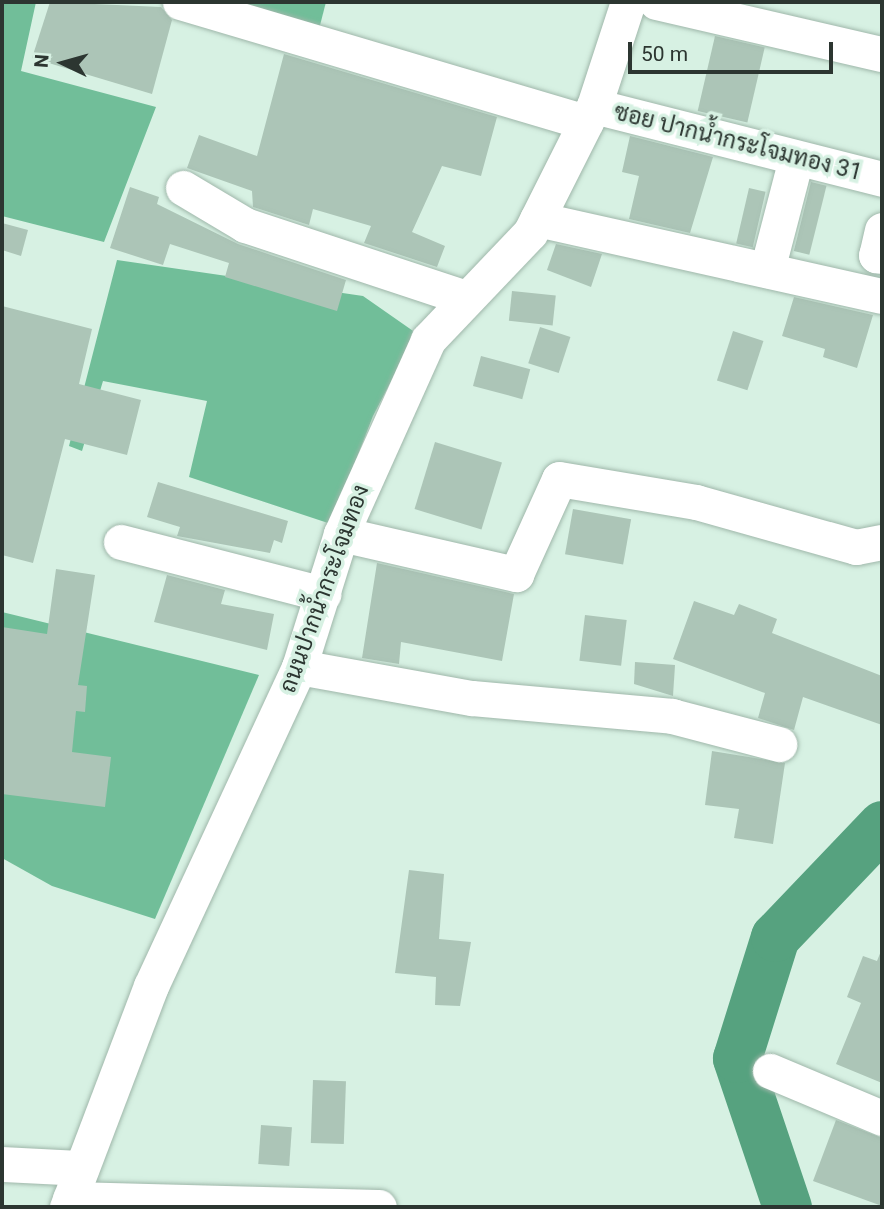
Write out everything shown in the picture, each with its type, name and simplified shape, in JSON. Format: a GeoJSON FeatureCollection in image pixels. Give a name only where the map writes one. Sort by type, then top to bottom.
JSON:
{"type":"FeatureCollection","features":[{"type":"Feature","properties":{"kind":"street","name":"ซอย ปากน้ำกระโจมทอง 31"},"geometry":{"type":"LineString","coordinates":[[180,2],[590,114],[882,179]]}},
{"type":"Feature","properties":{"kind":"street","name":"ถนนปากน้ำกระโจมทอง"},"geometry":{"type":"LineString","coordinates":[[73,1192],[151,986],[299,667],[341,534],[428,340],[537,219],[590,114],[628,2]]}},
{"type":"Feature","properties":{"kind":"street"},"geometry":{"type":"LineString","coordinates":[[656,2],[882,54]]}},
{"type":"Feature","properties":{"kind":"street"},"geometry":{"type":"LineString","coordinates":[[767,270],[796,159]]}},
{"type":"Feature","properties":{"kind":"street"},"geometry":{"type":"LineString","coordinates":[[183,188],[245,225],[466,298]]}},
{"type":"Feature","properties":{"kind":"street"},"geometry":{"type":"LineString","coordinates":[[537,219],[882,296]]}},
{"type":"Feature","properties":{"kind":"street"},"geometry":{"type":"LineString","coordinates":[[882,230],[876,255],[882,256]]}},
{"type":"Feature","properties":{"kind":"street"},"geometry":{"type":"LineString","coordinates":[[341,534],[516,574],[559,479],[696,502],[856,547],[882,542]]}},
{"type":"Feature","properties":{"kind":"street"},"geometry":{"type":"LineString","coordinates":[[121,542],[323,594]]}},
{"type":"Feature","properties":{"kind":"street"},"geometry":{"type":"LineString","coordinates":[[299,667],[472,698],[672,716],[779,744]]}},
{"type":"Feature","properties":{"kind":"street"},"geometry":{"type":"LineString","coordinates":[[770,1071],[882,1118]]}},
{"type":"Feature","properties":{"kind":"street"},"geometry":{"type":"LineString","coordinates":[[2,1164],[73,1192],[379,1207]]}},
{"type":"Feature","properties":{"kind":"green space"},"geometry":{"type":"Polygon","coordinates":[[[2,2],[36,2],[21,71],[156,107],[104,242],[2,216],[2,2]]]}},
{"type":"Feature","properties":{"kind":"green space"},"geometry":{"type":"Polygon","coordinates":[[[197,2],[326,2],[318,33],[197,2]]]}},
{"type":"Feature","properties":{"kind":"green space"},"geometry":{"type":"Polygon","coordinates":[[[117,260],[363,296],[416,333],[373,416],[331,524],[189,477],[207,401],[103,381],[82,451],[69,446],[117,260]]]}},
{"type":"Feature","properties":{"kind":"green space"},"geometry":{"type":"Polygon","coordinates":[[[2,612],[259,675],[155,919],[52,886],[2,858],[2,612]]]}},
{"type":"Feature","properties":{"kind":"building"},"geometry":{"type":"Polygon","coordinates":[[[50,2],[161,7],[172,20],[152,94],[32,58],[50,2]]]}},
{"type":"Feature","properties":{"kind":"building"},"geometry":{"type":"Polygon","coordinates":[[[715,36],[765,47],[747,122],[698,111],[715,36]]]}},
{"type":"Feature","properties":{"kind":"building"},"geometry":{"type":"Polygon","coordinates":[[[284,54],[497,117],[481,176],[442,166],[412,232],[445,246],[437,267],[364,243],[371,226],[313,209],[309,225],[253,207],[252,191],[187,168],[199,135],[257,156],[284,54]]]}},
{"type":"Feature","properties":{"kind":"building"},"geometry":{"type":"Polygon","coordinates":[[[630,136],[713,157],[690,233],[629,219],[639,176],[622,172],[630,136]]]}},
{"type":"Feature","properties":{"kind":"building"},"geometry":{"type":"Polygon","coordinates":[[[811,182],[827,186],[809,255],[794,251],[811,182]]]}},
{"type":"Feature","properties":{"kind":"building"},"geometry":{"type":"Polygon","coordinates":[[[130,187],[159,197],[157,204],[238,244],[346,280],[337,311],[225,277],[229,263],[170,244],[163,265],[110,248],[130,187]]]}},
{"type":"Feature","properties":{"kind":"building"},"geometry":{"type":"Polygon","coordinates":[[[749,188],[766,192],[753,247],[736,244],[749,188]]]}},
{"type":"Feature","properties":{"kind":"building"},"geometry":{"type":"Polygon","coordinates":[[[2,223],[28,230],[21,256],[2,250],[2,223]]]}},
{"type":"Feature","properties":{"kind":"building"},"geometry":{"type":"Polygon","coordinates":[[[556,244],[602,254],[591,287],[547,270],[556,244]]]}},
{"type":"Feature","properties":{"kind":"building"},"geometry":{"type":"Polygon","coordinates":[[[512,291],[556,296],[553,325],[509,321],[512,291]]]}},
{"type":"Feature","properties":{"kind":"building"},"geometry":{"type":"Polygon","coordinates":[[[794,297],[873,315],[857,368],[823,357],[825,349],[782,336],[794,297]]]}},
{"type":"Feature","properties":{"kind":"building"},"geometry":{"type":"Polygon","coordinates":[[[2,306],[92,329],[79,384],[141,400],[127,455],[65,439],[33,563],[2,555],[2,306]]]}},
{"type":"Feature","properties":{"kind":"building"},"geometry":{"type":"Polygon","coordinates":[[[540,327],[570,337],[559,373],[528,363],[540,327]]]}},
{"type":"Feature","properties":{"kind":"building"},"geometry":{"type":"Polygon","coordinates":[[[733,331],[763,341],[747,390],[717,380],[733,331]]]}},
{"type":"Feature","properties":{"kind":"building"},"geometry":{"type":"Polygon","coordinates":[[[481,356],[530,369],[522,399],[473,386],[481,356]]]}},
{"type":"Feature","properties":{"kind":"building"},"geometry":{"type":"Polygon","coordinates":[[[435,442],[502,462],[481,529],[415,509],[435,442]]]}},
{"type":"Feature","properties":{"kind":"building"},"geometry":{"type":"Polygon","coordinates":[[[158,482],[288,521],[282,543],[274,540],[270,553],[177,536],[180,527],[147,517],[158,482]]]}},
{"type":"Feature","properties":{"kind":"building"},"geometry":{"type":"Polygon","coordinates":[[[573,509],[631,519],[623,565],[565,554],[573,509]]]}},
{"type":"Feature","properties":{"kind":"building"},"geometry":{"type":"Polygon","coordinates":[[[377,563],[514,594],[502,661],[401,642],[399,664],[362,658],[377,563]]]}},
{"type":"Feature","properties":{"kind":"building"},"geometry":{"type":"Polygon","coordinates":[[[56,569],[95,575],[78,685],[87,686],[85,712],[76,711],[72,752],[111,757],[105,807],[2,794],[2,627],[47,634],[56,569]]]}},
{"type":"Feature","properties":{"kind":"building"},"geometry":{"type":"Polygon","coordinates":[[[167,575],[225,590],[221,604],[274,614],[267,650],[154,622],[167,575]]]}},
{"type":"Feature","properties":{"kind":"building"},"geometry":{"type":"Polygon","coordinates":[[[694,601],[734,615],[739,604],[777,619],[772,633],[882,676],[882,725],[803,697],[794,730],[758,718],[765,693],[673,659],[694,601]]]}},
{"type":"Feature","properties":{"kind":"building"},"geometry":{"type":"Polygon","coordinates":[[[585,615],[627,620],[621,666],[579,661],[585,615]]]}},
{"type":"Feature","properties":{"kind":"building"},"geometry":{"type":"Polygon","coordinates":[[[635,662],[675,665],[673,696],[634,684],[635,662]]]}},
{"type":"Feature","properties":{"kind":"building"},"geometry":{"type":"Polygon","coordinates":[[[712,751],[785,763],[773,844],[734,838],[739,809],[705,805],[712,751]]]}},
{"type":"Feature","properties":{"kind":"building"},"geometry":{"type":"Polygon","coordinates":[[[409,870],[444,874],[439,939],[471,942],[460,1006],[435,1005],[436,977],[395,973],[409,870]]]}},
{"type":"Feature","properties":{"kind":"building"},"geometry":{"type":"Polygon","coordinates":[[[881,951],[882,1083],[836,1064],[861,1003],[847,997],[863,956],[877,961],[881,951]]]}},
{"type":"Feature","properties":{"kind":"building"},"geometry":{"type":"Polygon","coordinates":[[[313,1080],[346,1081],[344,1144],[311,1143],[313,1080]]]}},
{"type":"Feature","properties":{"kind":"building"},"geometry":{"type":"Polygon","coordinates":[[[836,1120],[882,1138],[882,1206],[813,1181],[836,1120]]]}},
{"type":"Feature","properties":{"kind":"building"},"geometry":{"type":"Polygon","coordinates":[[[261,1125],[292,1127],[289,1166],[258,1164],[261,1125]]]}},
{"type":"Feature","properties":{"kind":"waterway"},"geometry":{"type":"LineString","coordinates":[[787,1207],[737,1058],[775,937],[882,825]]}}]}
